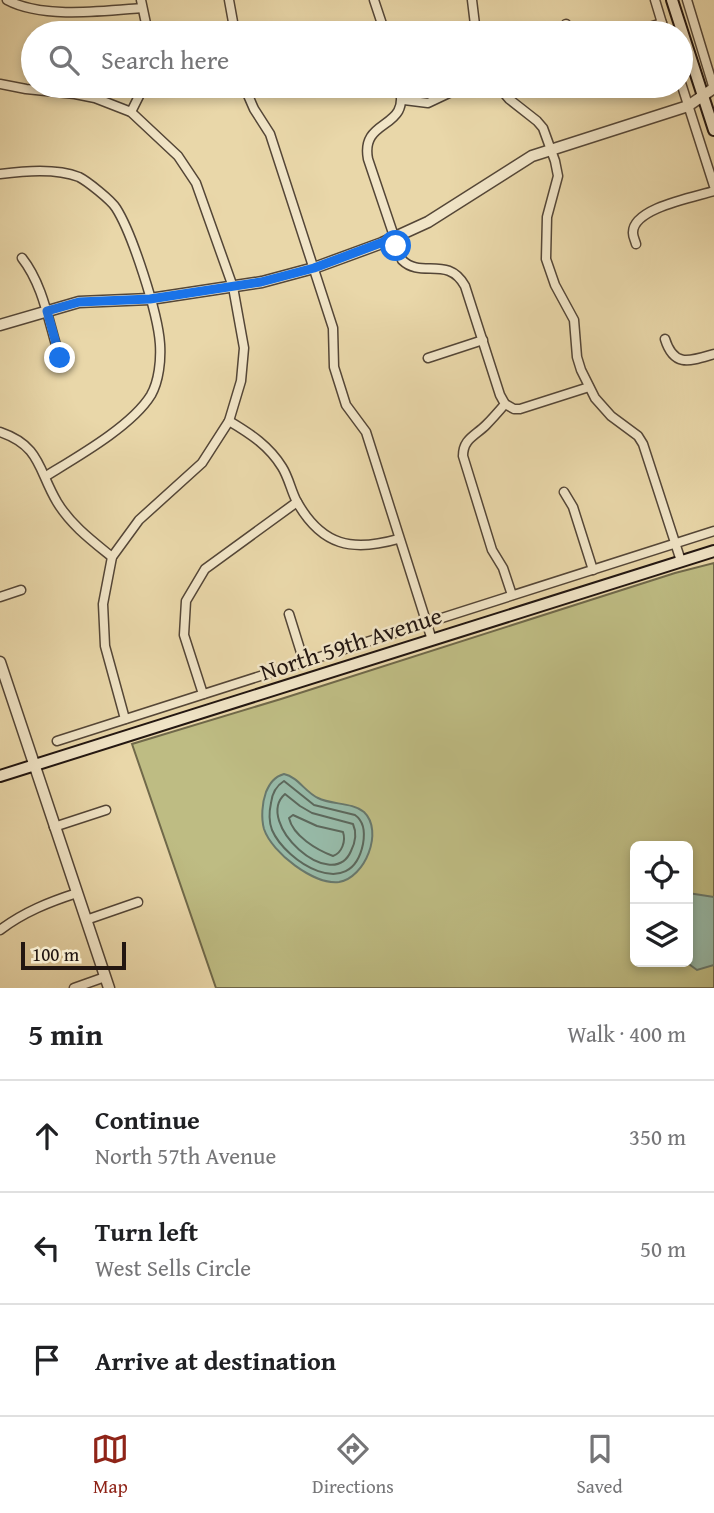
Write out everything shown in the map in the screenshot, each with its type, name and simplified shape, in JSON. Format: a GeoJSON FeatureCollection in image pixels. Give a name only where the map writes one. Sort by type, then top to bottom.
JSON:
{"type":"FeatureCollection","features":[{"type":"Feature","properties":{"kind":"main road"},"geometry":{"type":"LineString","coordinates":[[672,0],[679,21]]}},
{"type":"Feature","properties":{"kind":"main road"},"geometry":{"type":"LineString","coordinates":[[693,65],[714,130]]}},
{"type":"Feature","properties":{"kind":"main road","name":"North 59th Avenue"},"geometry":{"type":"LineString","coordinates":[[0,776],[714,551]]}},
{"type":"Feature","properties":{"kind":"street"},"geometry":{"type":"LineString","coordinates":[[7,0],[38,10],[104,11],[141,4]]}},
{"type":"Feature","properties":{"kind":"street"},"geometry":{"type":"LineString","coordinates":[[229,0],[233,21]]}},
{"type":"Feature","properties":{"kind":"street"},"geometry":{"type":"LineString","coordinates":[[374,0],[381,21]]}},
{"type":"Feature","properties":{"kind":"street"},"geometry":{"type":"LineString","coordinates":[[472,0],[475,21]]}},
{"type":"Feature","properties":{"kind":"street"},"geometry":{"type":"LineString","coordinates":[[655,0],[661,21]]}},
{"type":"Feature","properties":{"kind":"street"},"geometry":{"type":"LineString","coordinates":[[0,325],[79,302],[150,299],[233,287],[314,268],[394,238],[428,222],[526,159],[688,106],[714,88],[687,0]]}},
{"type":"Feature","properties":{"kind":"street"},"geometry":{"type":"LineString","coordinates":[[0,84],[21,88]]}},
{"type":"Feature","properties":{"kind":"street"},"geometry":{"type":"LineString","coordinates":[[95,98],[131,112],[178,156],[196,183],[233,287],[244,348],[241,381],[229,421],[202,463],[139,520],[112,557],[103,604],[105,646],[125,719]]}},
{"type":"Feature","properties":{"kind":"street"},"geometry":{"type":"LineString","coordinates":[[131,112],[138,98]]}},
{"type":"Feature","properties":{"kind":"street"},"geometry":{"type":"LineString","coordinates":[[249,98],[270,134],[333,328],[334,368],[346,405],[366,432],[432,640]]}},
{"type":"Feature","properties":{"kind":"street"},"geometry":{"type":"LineString","coordinates":[[439,98],[428,103],[404,100],[395,116],[373,133],[366,149],[394,238],[405,263],[415,267],[448,270],[459,275],[505,404],[520,409],[589,387]]}},
{"type":"Feature","properties":{"kind":"street"},"geometry":{"type":"LineString","coordinates":[[508,98],[543,128],[558,176],[547,217],[546,259],[555,285],[574,320],[577,357],[589,387],[611,416],[638,436],[643,444],[681,561]]}},
{"type":"Feature","properties":{"kind":"street"},"geometry":{"type":"LineString","coordinates":[[636,244],[633,233],[635,225],[643,215],[714,189],[686,98]]}},
{"type":"Feature","properties":{"kind":"street"},"geometry":{"type":"LineString","coordinates":[[0,174],[50,172],[80,178],[114,204],[127,229],[150,299],[160,343],[159,371],[151,394],[134,415],[46,476]]}},
{"type":"Feature","properties":{"kind":"street"},"geometry":{"type":"LineString","coordinates":[[22,258],[30,268],[47,311],[60,358],[58,365]]}},
{"type":"Feature","properties":{"kind":"street"},"geometry":{"type":"LineString","coordinates":[[665,339],[669,352],[681,360],[694,360],[714,354]]}},
{"type":"Feature","properties":{"kind":"street"},"geometry":{"type":"LineString","coordinates":[[428,358],[483,340]]}},
{"type":"Feature","properties":{"kind":"street"},"geometry":{"type":"LineString","coordinates":[[505,404],[482,429],[469,438],[463,456],[492,550],[503,568],[512,595]]}},
{"type":"Feature","properties":{"kind":"street"},"geometry":{"type":"LineString","coordinates":[[229,421],[252,434],[267,447],[283,469],[297,502],[315,528],[348,545],[363,547],[398,539]]}},
{"type":"Feature","properties":{"kind":"street"},"geometry":{"type":"LineString","coordinates":[[0,432],[15,437],[33,452],[56,501],[78,529],[112,557]]}},
{"type":"Feature","properties":{"kind":"street"},"geometry":{"type":"LineString","coordinates":[[564,492],[573,507],[593,569]]}},
{"type":"Feature","properties":{"kind":"street"},"geometry":{"type":"LineString","coordinates":[[203,694],[184,635],[186,601],[205,569],[297,502]]}},
{"type":"Feature","properties":{"kind":"street","name":"North 59th Avenue"},"geometry":{"type":"LineString","coordinates":[[57,741],[714,531]]}},
{"type":"Feature","properties":{"kind":"street"},"geometry":{"type":"LineString","coordinates":[[0,597],[21,590]]}},
{"type":"Feature","properties":{"kind":"street"},"geometry":{"type":"LineString","coordinates":[[289,614],[304,662]]}},
{"type":"Feature","properties":{"kind":"street"},"geometry":{"type":"LineString","coordinates":[[0,662],[109,988]]}},
{"type":"Feature","properties":{"kind":"street"},"geometry":{"type":"LineString","coordinates":[[54,827],[106,810]]}},
{"type":"Feature","properties":{"kind":"street"},"geometry":{"type":"LineString","coordinates":[[0,930],[16,918],[77,893]]}},
{"type":"Feature","properties":{"kind":"street"},"geometry":{"type":"LineString","coordinates":[[86,920],[138,902]]}},
{"type":"Feature","properties":{"kind":"street"},"geometry":{"type":"LineString","coordinates":[[74,988],[105,976]]}},
{"type":"Feature","properties":{"kind":"shaded area"},"geometry":{"type":"Polygon","coordinates":[[[714,563],[714,988],[216,988],[132,744],[675,573],[714,563]]]}},
{"type":"Feature","properties":{"kind":"water"},"geometry":{"type":"Polygon","coordinates":[[[284,774],[318,798],[359,809],[370,820],[372,841],[369,853],[357,872],[348,879],[329,882],[306,873],[285,857],[268,838],[262,820],[265,796],[273,781],[284,774]]]}},
{"type":"Feature","properties":{"kind":"water"},"geometry":{"type":"Polygon","coordinates":[[[693,894],[714,897],[714,965],[697,970],[693,967],[693,894]]]}},
{"type":"Feature","properties":{"kind":"route"},"geometry":{"type":"LineString","coordinates":[[60,358],[47,311],[79,302],[150,299],[261,282],[314,268],[394,238],[396,246]]}}]}
